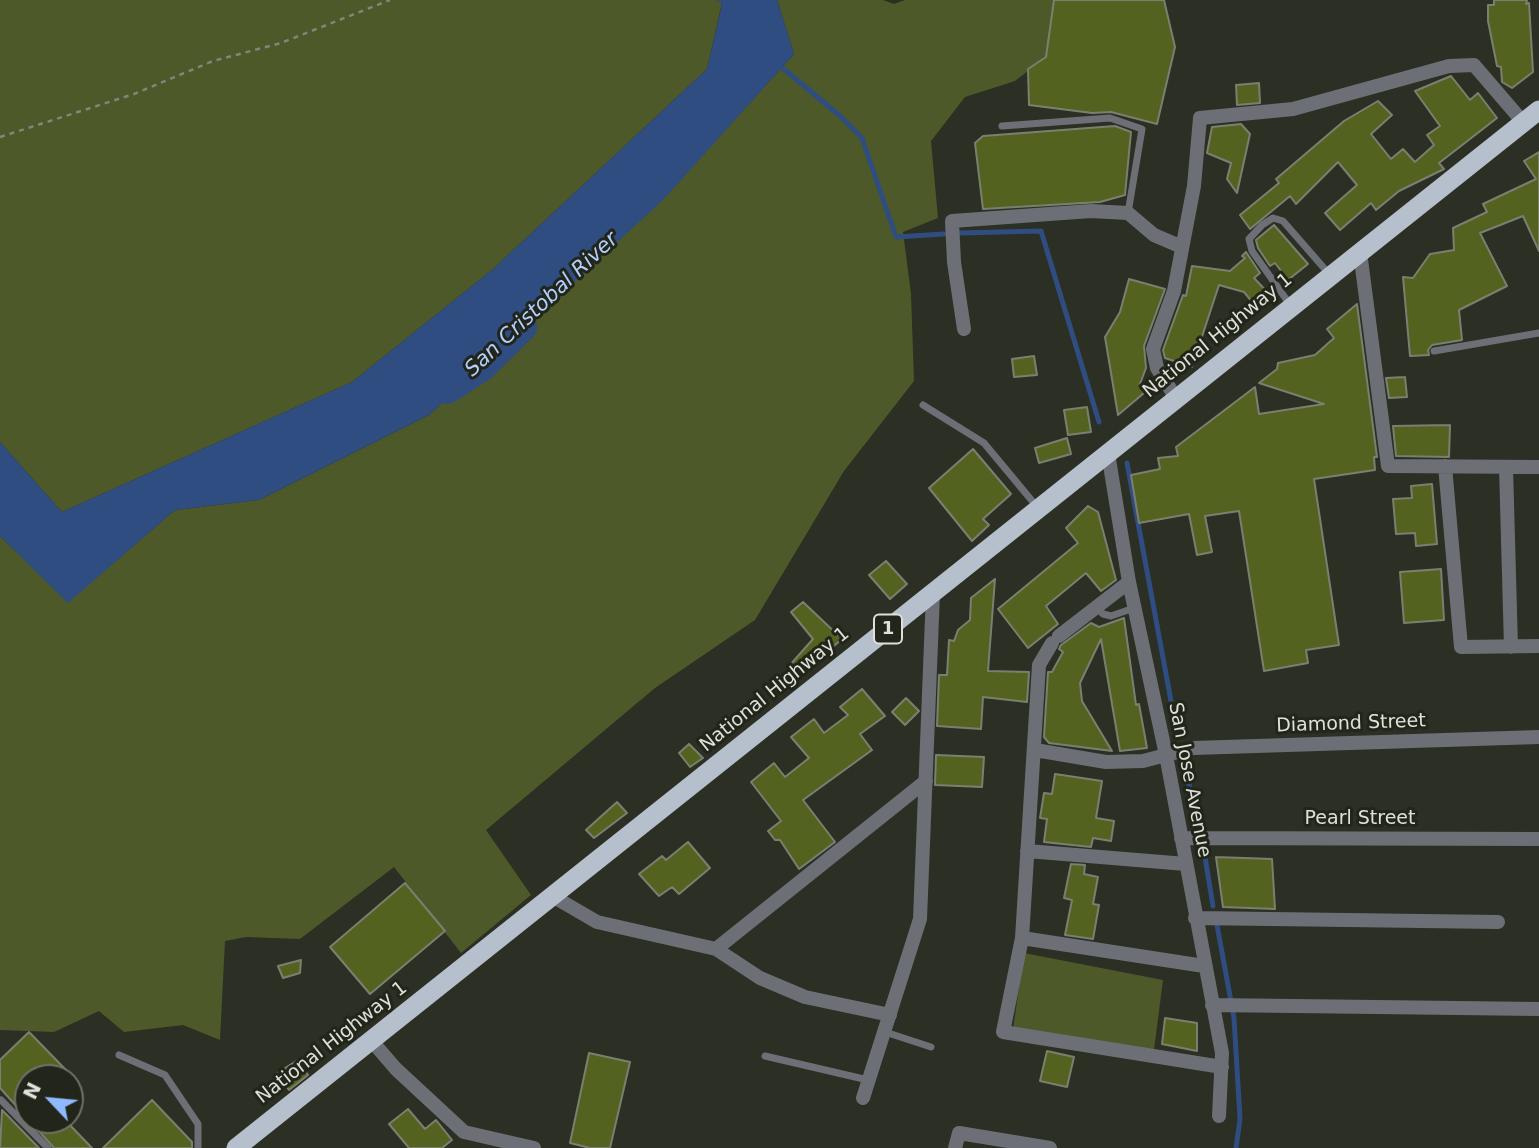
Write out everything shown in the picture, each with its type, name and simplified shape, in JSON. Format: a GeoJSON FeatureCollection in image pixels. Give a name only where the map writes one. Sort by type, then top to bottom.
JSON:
{"type":"FeatureCollection","features":[{"type":"Feature","properties":{"kind":"highway","name":"National Highway 1"},"geometry":{"type":"LineString","coordinates":[[236,1148],[1539,110]]}},
{"type":"Feature","properties":{"kind":"street"},"geometry":{"type":"LineString","coordinates":[[1176,398],[1157,368],[1153,349],[1174,291],[1194,186],[1200,118],[1293,108],[1449,66],[1474,65],[1523,122]]}},
{"type":"Feature","properties":{"kind":"street"},"geometry":{"type":"LineString","coordinates":[[964,329],[954,262],[952,222],[1091,211],[1128,213],[1154,235],[1182,247]]}},
{"type":"Feature","properties":{"kind":"street"},"geometry":{"type":"LineString","coordinates":[[1360,252],[1388,466],[1539,467]]}},
{"type":"Feature","properties":{"kind":"street","name":"San Jose Avenue"},"geometry":{"type":"LineString","coordinates":[[1108,453],[1129,582],[1166,755],[1212,1005],[1222,1067],[1219,1116]]}},
{"type":"Feature","properties":{"kind":"street"},"geometry":{"type":"LineString","coordinates":[[1446,467],[1461,647],[1539,646]]}},
{"type":"Feature","properties":{"kind":"street"},"geometry":{"type":"LineString","coordinates":[[1506,467],[1511,646]]}},
{"type":"Feature","properties":{"kind":"street"},"geometry":{"type":"LineString","coordinates":[[1129,582],[1056,640],[1039,665],[1022,937],[1003,1032],[1222,1067]]}},
{"type":"Feature","properties":{"kind":"street"},"geometry":{"type":"LineString","coordinates":[[863,1098],[920,919],[933,593]]}},
{"type":"Feature","properties":{"kind":"street","name":"Diamond Street"},"geometry":{"type":"LineString","coordinates":[[1035,750],[1106,762],[1143,761],[1193,748],[1539,737]]}},
{"type":"Feature","properties":{"kind":"street"},"geometry":{"type":"LineString","coordinates":[[716,949],[926,781]]}},
{"type":"Feature","properties":{"kind":"street","name":"Pearl Street"},"geometry":{"type":"LineString","coordinates":[[1181,838],[1539,839]]}},
{"type":"Feature","properties":{"kind":"street"},"geometry":{"type":"LineString","coordinates":[[1027,851],[1186,864]]}},
{"type":"Feature","properties":{"kind":"street"},"geometry":{"type":"LineString","coordinates":[[554,897],[597,922],[716,949],[760,978],[805,997],[890,1015]]}},
{"type":"Feature","properties":{"kind":"street"},"geometry":{"type":"LineString","coordinates":[[1195,918],[1498,922]]}},
{"type":"Feature","properties":{"kind":"street"},"geometry":{"type":"LineString","coordinates":[[1022,937],[1204,966]]}},
{"type":"Feature","properties":{"kind":"street"},"geometry":{"type":"LineString","coordinates":[[1212,1005],[1539,1009]]}},
{"type":"Feature","properties":{"kind":"street"},"geometry":{"type":"LineString","coordinates":[[371,1040],[396,1069],[464,1132],[534,1148]]}},
{"type":"Feature","properties":{"kind":"street"},"geometry":{"type":"LineString","coordinates":[[955,1148],[959,1133],[1050,1148]]}},
{"type":"Feature","properties":{"kind":"lane"},"geometry":{"type":"LineString","coordinates":[[1002,126],[1110,118],[1142,129],[1128,213]]}},
{"type":"Feature","properties":{"kind":"lane"},"geometry":{"type":"LineString","coordinates":[[1292,306],[1252,250],[1249,239],[1262,225],[1273,218],[1283,220],[1331,275]]}},
{"type":"Feature","properties":{"kind":"lane"},"geometry":{"type":"LineString","coordinates":[[1434,351],[1539,333]]}},
{"type":"Feature","properties":{"kind":"lane"},"geometry":{"type":"LineString","coordinates":[[923,405],[984,443],[1039,508]]}},
{"type":"Feature","properties":{"kind":"lane"},"geometry":{"type":"LineString","coordinates":[[1096,606],[1103,614],[1111,617],[1134,608]]}},
{"type":"Feature","properties":{"kind":"lane"},"geometry":{"type":"LineString","coordinates":[[884,1032],[931,1047]]}},
{"type":"Feature","properties":{"kind":"lane"},"geometry":{"type":"LineString","coordinates":[[119,1055],[165,1075],[198,1124],[198,1148]]}},
{"type":"Feature","properties":{"kind":"lane"},"geometry":{"type":"LineString","coordinates":[[765,1056],[868,1080]]}},
{"type":"Feature","properties":{"kind":"lane"},"geometry":{"type":"LineString","coordinates":[[1,1100],[48,1148]]}},
{"type":"Feature","properties":{"kind":"path"},"geometry":{"type":"LineString","coordinates":[[0,137],[134,94],[213,61],[281,43],[390,0]]}},
{"type":"Feature","properties":{"kind":"green space"},"geometry":{"type":"Polygon","coordinates":[[[0,0],[717,0],[722,3],[707,69],[493,269],[352,382],[62,512],[0,442],[0,0]]]}},
{"type":"Feature","properties":{"kind":"green space"},"geometry":{"type":"Polygon","coordinates":[[[777,0],[883,0],[894,4],[905,0],[1054,0],[1046,57],[1015,81],[965,97],[931,141],[938,218],[903,232],[911,294],[914,381],[844,471],[755,620],[655,688],[486,830],[531,895],[461,953],[394,867],[300,939],[246,937],[225,941],[220,1040],[183,1025],[124,1032],[99,1011],[54,1032],[0,1030],[0,536],[68,602],[175,510],[259,500],[429,415],[662,200],[794,54],[777,0]]]}},
{"type":"Feature","properties":{"kind":"green space"},"geometry":{"type":"Polygon","coordinates":[[[1024,953],[1163,980],[1154,1050],[1013,1029],[1024,953]]]}},
{"type":"Feature","properties":{"kind":"water"},"geometry":{"type":"Polygon","coordinates":[[[717,0],[777,0],[794,54],[663,200],[429,415],[259,500],[175,510],[68,603],[0,536],[0,442],[62,512],[352,382],[493,269],[707,69],[722,4],[717,0]]]}},
{"type":"Feature","properties":{"kind":"building"},"geometry":{"type":"Polygon","coordinates":[[[1054,0],[1164,0],[1175,47],[1157,124],[1111,112],[1092,113],[1029,105],[1028,69],[1046,57],[1054,0]]]}},
{"type":"Feature","properties":{"kind":"building"},"geometry":{"type":"Polygon","coordinates":[[[1494,0],[1527,0],[1526,4],[1529,3],[1533,72],[1512,88],[1502,82],[1501,67],[1497,66],[1488,21],[1488,5],[1494,5],[1494,0]]]}},
{"type":"Feature","properties":{"kind":"building"},"geometry":{"type":"Polygon","coordinates":[[[1451,76],[1470,100],[1478,93],[1497,118],[1439,163],[1444,169],[1399,191],[1376,210],[1371,203],[1340,230],[1325,213],[1357,185],[1338,162],[1296,204],[1290,196],[1250,229],[1240,215],[1279,183],[1276,179],[1344,121],[1378,101],[1392,115],[1371,134],[1391,159],[1403,149],[1415,162],[1434,145],[1427,135],[1440,126],[1415,91],[1451,76]]]}},
{"type":"Feature","properties":{"kind":"building"},"geometry":{"type":"Polygon","coordinates":[[[1259,83],[1260,103],[1237,105],[1236,85],[1259,83]]]}},
{"type":"Feature","properties":{"kind":"building"},"geometry":{"type":"Polygon","coordinates":[[[1241,124],[1250,134],[1237,193],[1227,179],[1231,163],[1207,153],[1212,127],[1241,124]]]}},
{"type":"Feature","properties":{"kind":"building"},"geometry":{"type":"Polygon","coordinates":[[[1115,126],[1131,132],[1125,195],[1100,202],[983,209],[975,143],[983,136],[1115,126]]]}},
{"type":"Feature","properties":{"kind":"building"},"geometry":{"type":"Polygon","coordinates":[[[1539,152],[1539,251],[1523,216],[1480,233],[1507,286],[1459,310],[1462,340],[1432,345],[1428,350],[1429,355],[1410,356],[1403,277],[1413,278],[1430,254],[1454,250],[1453,228],[1487,212],[1483,204],[1536,179],[1524,161],[1539,152]]]}},
{"type":"Feature","properties":{"kind":"building"},"geometry":{"type":"Polygon","coordinates":[[[1274,225],[1308,264],[1288,280],[1275,263],[1270,266],[1258,248],[1256,240],[1274,225]]]}},
{"type":"Feature","properties":{"kind":"building"},"geometry":{"type":"Polygon","coordinates":[[[1246,252],[1260,273],[1254,278],[1272,297],[1258,309],[1244,292],[1219,285],[1192,367],[1165,358],[1163,350],[1183,295],[1186,296],[1192,266],[1230,271],[1245,258],[1242,256],[1246,252]]]}},
{"type":"Feature","properties":{"kind":"building"},"geometry":{"type":"Polygon","coordinates":[[[1129,279],[1165,289],[1144,346],[1146,368],[1140,384],[1144,393],[1118,415],[1105,337],[1120,312],[1129,279]]]}},
{"type":"Feature","properties":{"kind":"building"},"geometry":{"type":"Polygon","coordinates":[[[1357,304],[1377,457],[1374,457],[1375,470],[1314,479],[1339,645],[1306,650],[1308,663],[1264,671],[1239,511],[1205,516],[1212,552],[1197,555],[1189,514],[1139,523],[1131,475],[1160,469],[1158,458],[1178,456],[1176,447],[1255,387],[1259,414],[1324,404],[1259,383],[1277,369],[1278,363],[1315,355],[1334,338],[1327,329],[1357,304]]]}},
{"type":"Feature","properties":{"kind":"building"},"geometry":{"type":"Polygon","coordinates":[[[1034,356],[1037,375],[1014,377],[1012,359],[1034,356]]]}},
{"type":"Feature","properties":{"kind":"building"},"geometry":{"type":"Polygon","coordinates":[[[1405,377],[1407,397],[1389,398],[1386,378],[1405,377]]]}},
{"type":"Feature","properties":{"kind":"building"},"geometry":{"type":"Polygon","coordinates":[[[1087,407],[1091,432],[1068,435],[1064,410],[1087,407]]]}},
{"type":"Feature","properties":{"kind":"building"},"geometry":{"type":"Polygon","coordinates":[[[1450,425],[1449,457],[1396,456],[1393,426],[1450,425]]]}},
{"type":"Feature","properties":{"kind":"building"},"geometry":{"type":"Polygon","coordinates":[[[1067,438],[1071,454],[1039,463],[1035,448],[1067,438]]]}},
{"type":"Feature","properties":{"kind":"building"},"geometry":{"type":"Polygon","coordinates":[[[973,449],[1011,494],[983,519],[989,525],[972,541],[929,488],[973,449]]]}},
{"type":"Feature","properties":{"kind":"building"},"geometry":{"type":"Polygon","coordinates":[[[1432,484],[1437,544],[1416,546],[1415,533],[1396,534],[1393,499],[1412,498],[1411,486],[1432,484]]]}},
{"type":"Feature","properties":{"kind":"building"},"geometry":{"type":"Polygon","coordinates":[[[1088,506],[1098,512],[1116,580],[1101,591],[1086,573],[1046,606],[1058,624],[1028,648],[998,609],[1078,543],[1066,528],[1088,506]]]}},
{"type":"Feature","properties":{"kind":"building"},"geometry":{"type":"Polygon","coordinates":[[[886,561],[907,584],[890,599],[869,575],[886,561]]]}},
{"type":"Feature","properties":{"kind":"building"},"geometry":{"type":"Polygon","coordinates":[[[1441,569],[1444,620],[1404,623],[1400,572],[1441,569]]]}},
{"type":"Feature","properties":{"kind":"building"},"geometry":{"type":"Polygon","coordinates":[[[995,579],[988,671],[1029,672],[1027,702],[983,697],[981,729],[937,726],[939,675],[947,675],[949,640],[954,641],[958,630],[970,620],[971,598],[995,579]]]}},
{"type":"Feature","properties":{"kind":"building"},"geometry":{"type":"Polygon","coordinates":[[[803,602],[842,639],[799,676],[790,665],[813,639],[791,612],[803,602]]]}},
{"type":"Feature","properties":{"kind":"building"},"geometry":{"type":"Polygon","coordinates":[[[1124,618],[1136,705],[1139,704],[1147,748],[1120,751],[1101,639],[1080,683],[1082,701],[1112,751],[1049,743],[1044,737],[1048,672],[1052,672],[1063,652],[1059,649],[1061,645],[1091,623],[1099,627],[1124,618]]]}},
{"type":"Feature","properties":{"kind":"building"},"geometry":{"type":"Polygon","coordinates":[[[862,689],[885,716],[860,734],[872,750],[803,800],[835,842],[799,869],[780,840],[775,840],[768,831],[781,821],[751,782],[774,763],[785,777],[809,758],[791,737],[814,719],[824,733],[848,715],[840,707],[862,689]]]}},
{"type":"Feature","properties":{"kind":"building"},"geometry":{"type":"Polygon","coordinates":[[[906,698],[919,711],[905,725],[892,712],[906,698]]]}},
{"type":"Feature","properties":{"kind":"building"},"geometry":{"type":"Polygon","coordinates":[[[689,744],[703,758],[690,767],[679,753],[689,744]]]}},
{"type":"Feature","properties":{"kind":"building"},"geometry":{"type":"Polygon","coordinates":[[[936,755],[984,757],[982,787],[935,785],[936,755]]]}},
{"type":"Feature","properties":{"kind":"building"},"geometry":{"type":"Polygon","coordinates":[[[1055,774],[1102,781],[1096,818],[1114,821],[1111,841],[1093,838],[1091,847],[1044,842],[1047,819],[1040,818],[1044,793],[1052,794],[1055,774]]]}},
{"type":"Feature","properties":{"kind":"building"},"geometry":{"type":"Polygon","coordinates":[[[617,802],[627,813],[594,838],[586,830],[617,802]]]}},
{"type":"Feature","properties":{"kind":"building"},"geometry":{"type":"Polygon","coordinates":[[[688,842],[710,868],[679,894],[672,887],[659,896],[639,874],[662,856],[666,860],[688,842]]]}},
{"type":"Feature","properties":{"kind":"building"},"geometry":{"type":"Polygon","coordinates":[[[1216,857],[1272,859],[1275,909],[1223,907],[1216,857]]]}},
{"type":"Feature","properties":{"kind":"building"},"geometry":{"type":"Polygon","coordinates":[[[1071,864],[1085,865],[1084,874],[1098,877],[1093,904],[1099,905],[1093,939],[1065,935],[1072,900],[1064,898],[1071,864]]]}},
{"type":"Feature","properties":{"kind":"building"},"geometry":{"type":"Polygon","coordinates":[[[405,883],[445,931],[370,994],[330,947],[405,883]]]}},
{"type":"Feature","properties":{"kind":"building"},"geometry":{"type":"Polygon","coordinates":[[[301,960],[300,973],[283,978],[278,966],[301,960]]]}},
{"type":"Feature","properties":{"kind":"building"},"geometry":{"type":"Polygon","coordinates":[[[1165,1018],[1197,1023],[1197,1051],[1162,1044],[1165,1018]]]}},
{"type":"Feature","properties":{"kind":"building"},"geometry":{"type":"Polygon","coordinates":[[[29,1032],[60,1064],[14,1064],[14,1104],[0,1088],[0,1060],[29,1032]]]}},
{"type":"Feature","properties":{"kind":"building"},"geometry":{"type":"Polygon","coordinates":[[[1047,1051],[1074,1057],[1067,1087],[1040,1081],[1047,1051]]]}},
{"type":"Feature","properties":{"kind":"building"},"geometry":{"type":"Polygon","coordinates":[[[589,1053],[630,1062],[610,1148],[590,1148],[570,1143],[589,1053]]]}},
{"type":"Feature","properties":{"kind":"building"},"geometry":{"type":"Polygon","coordinates":[[[298,1060],[308,1075],[289,1090],[277,1073],[298,1060]]]}},
{"type":"Feature","properties":{"kind":"building"},"geometry":{"type":"Polygon","coordinates":[[[152,1100],[192,1142],[192,1148],[103,1148],[152,1100]]]}},
{"type":"Feature","properties":{"kind":"building"},"geometry":{"type":"Polygon","coordinates":[[[408,1109],[425,1129],[436,1120],[452,1140],[442,1148],[409,1148],[389,1124],[408,1109]]]}},
{"type":"Feature","properties":{"kind":"building"},"geometry":{"type":"Polygon","coordinates":[[[2,1110],[14,1122],[14,1134],[25,1134],[39,1148],[0,1148],[2,1110]]]}},
{"type":"Feature","properties":{"kind":"building"},"geometry":{"type":"Polygon","coordinates":[[[42,1134],[78,1134],[92,1148],[54,1148],[42,1134]]]}},
{"type":"Feature","properties":{"kind":"waterway"},"geometry":{"type":"LineString","coordinates":[[779,65],[862,138],[896,237],[944,234]]}},
{"type":"Feature","properties":{"kind":"waterway"},"geometry":{"type":"LineString","coordinates":[[960,233],[1041,231],[1099,422]]}},
{"type":"Feature","properties":{"kind":"waterway","name":"San Cristobal River"},"geometry":{"type":"LineString","coordinates":[[447,389],[481,367],[522,327]]}},
{"type":"Feature","properties":{"kind":"waterway"},"geometry":{"type":"LineString","coordinates":[[1127,463],[1171,701]]}},
{"type":"Feature","properties":{"kind":"waterway"},"geometry":{"type":"LineString","coordinates":[[1185,769],[1199,821]]}},
{"type":"Feature","properties":{"kind":"waterway"},"geometry":{"type":"LineString","coordinates":[[1204,851],[1213,906]]}},
{"type":"Feature","properties":{"kind":"waterway"},"geometry":{"type":"LineString","coordinates":[[1217,925],[1234,1018],[1240,1119],[1236,1148]]}}]}
